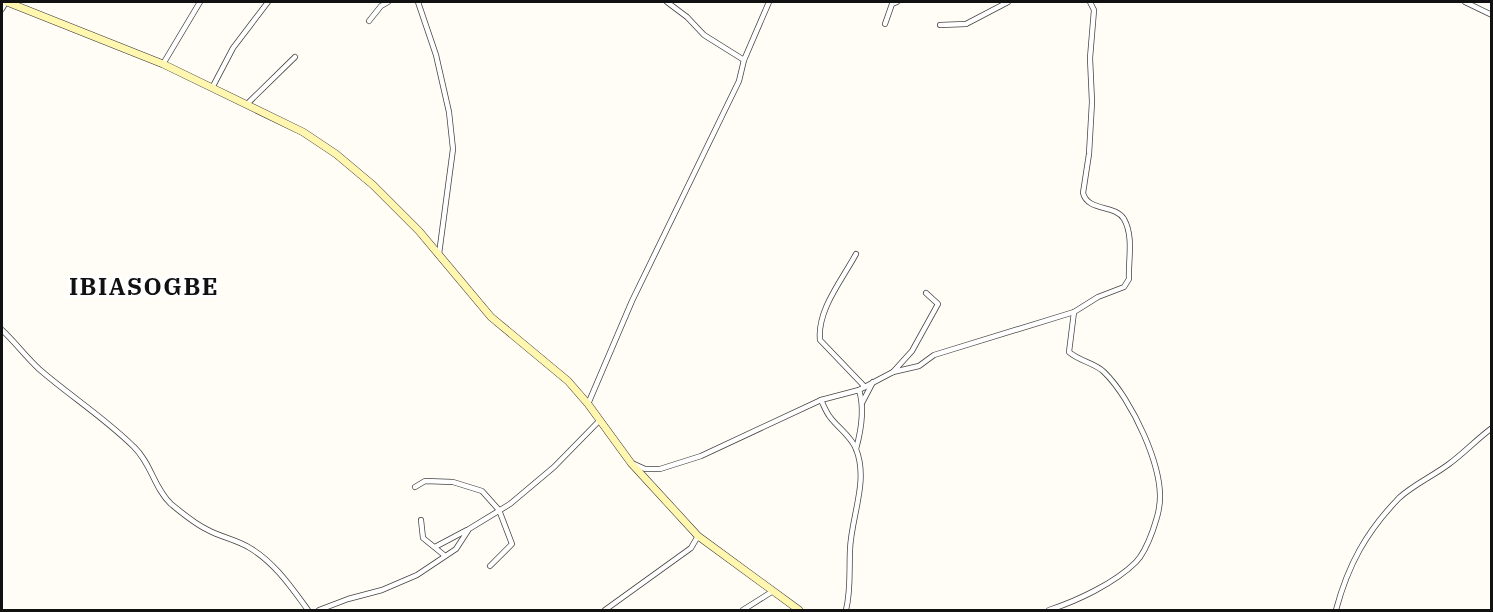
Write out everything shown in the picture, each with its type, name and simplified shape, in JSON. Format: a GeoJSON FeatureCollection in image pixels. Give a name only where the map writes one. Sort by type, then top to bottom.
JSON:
{"type":"FeatureCollection","features":[{"type":"Feature","properties":{"kind":"street"},"geometry":{"type":"LineString","coordinates":[[2,9],[6,2],[163,64],[303,132],[336,154],[373,185],[419,231],[491,317],[568,381],[588,404],[631,463],[698,536],[799,610]]}},
{"type":"Feature","properties":{"kind":"street"},"geometry":{"type":"LineString","coordinates":[[163,64],[200,2]]}},
{"type":"Feature","properties":{"kind":"street"},"geometry":{"type":"LineString","coordinates":[[212,88],[233,48],[268,2]]}},
{"type":"Feature","properties":{"kind":"street"},"geometry":{"type":"LineString","coordinates":[[369,21],[381,6],[388,2]]}},
{"type":"Feature","properties":{"kind":"street"},"geometry":{"type":"LineString","coordinates":[[418,2],[436,55],[449,112],[453,149],[439,254]]}},
{"type":"Feature","properties":{"kind":"street"},"geometry":{"type":"LineString","coordinates":[[667,2],[687,17],[704,35],[744,60]]}},
{"type":"Feature","properties":{"kind":"street"},"geometry":{"type":"LineString","coordinates":[[588,404],[632,301],[739,81],[744,60],[770,2]]}},
{"type":"Feature","properties":{"kind":"street"},"geometry":{"type":"LineString","coordinates":[[885,24],[892,4],[897,2]]}},
{"type":"Feature","properties":{"kind":"street"},"geometry":{"type":"LineString","coordinates":[[940,25],[966,24],[1008,2]]}},
{"type":"Feature","properties":{"kind":"street"},"geometry":{"type":"LineString","coordinates":[[631,463],[645,469],[656,469],[709,453],[821,400],[862,388],[893,372],[920,366],[934,355],[1074,312],[1098,297],[1124,287],[1129,279],[1130,238],[1125,220],[1118,213],[1089,203],[1083,193],[1089,154],[1092,102],[1090,58],[1094,10],[1090,2]]}},
{"type":"Feature","properties":{"kind":"street"},"geometry":{"type":"LineString","coordinates":[[1465,2],[1491,15]]}},
{"type":"Feature","properties":{"kind":"street"},"geometry":{"type":"LineString","coordinates":[[247,104],[295,57]]}},
{"type":"Feature","properties":{"kind":"street"},"geometry":{"type":"LineString","coordinates":[[856,254],[829,302],[819,329],[820,340],[862,388],[860,436],[856,449]]}},
{"type":"Feature","properties":{"kind":"street"},"geometry":{"type":"LineString","coordinates":[[893,372],[912,351],[938,304],[926,293]]}},
{"type":"Feature","properties":{"kind":"street"},"geometry":{"type":"LineString","coordinates":[[1049,610],[1089,593],[1138,561],[1149,540],[1160,507],[1157,471],[1144,433],[1123,395],[1103,370],[1069,352],[1074,312]]}},
{"type":"Feature","properties":{"kind":"street"},"geometry":{"type":"LineString","coordinates":[[2,330],[40,370],[135,448],[161,493],[169,501],[206,530],[249,547],[264,558],[275,568],[308,610]]}},
{"type":"Feature","properties":{"kind":"street"},"geometry":{"type":"LineString","coordinates":[[862,403],[873,381]]}},
{"type":"Feature","properties":{"kind":"street"},"geometry":{"type":"LineString","coordinates":[[821,400],[829,416],[850,438],[856,449],[860,467],[846,610]]}},
{"type":"Feature","properties":{"kind":"street"},"geometry":{"type":"LineString","coordinates":[[435,547],[499,510],[554,467],[600,420]]}},
{"type":"Feature","properties":{"kind":"street"},"geometry":{"type":"LineString","coordinates":[[1335,610],[1358,549],[1386,513],[1401,496],[1450,463],[1491,428]]}},
{"type":"Feature","properties":{"kind":"street"},"geometry":{"type":"LineString","coordinates":[[646,480],[656,469]]}},
{"type":"Feature","properties":{"kind":"street"},"geometry":{"type":"LineString","coordinates":[[415,487],[425,481],[453,482],[482,491],[499,510],[512,544],[489,566]]}},
{"type":"Feature","properties":{"kind":"street"},"geometry":{"type":"LineString","coordinates":[[420,520],[423,538],[444,555]]}},
{"type":"Feature","properties":{"kind":"street"},"geometry":{"type":"LineString","coordinates":[[319,610],[382,590],[417,574],[456,549],[469,529]]}},
{"type":"Feature","properties":{"kind":"street"},"geometry":{"type":"LineString","coordinates":[[605,610],[692,548],[698,536]]}},
{"type":"Feature","properties":{"kind":"street"},"geometry":{"type":"LineString","coordinates":[[743,610],[774,591]]}},
{"type":"Feature","properties":{"kind":"district","name":"IBIASOGBE"},"geometry":{"type":"Point","coordinates":[144,287]}}]}
